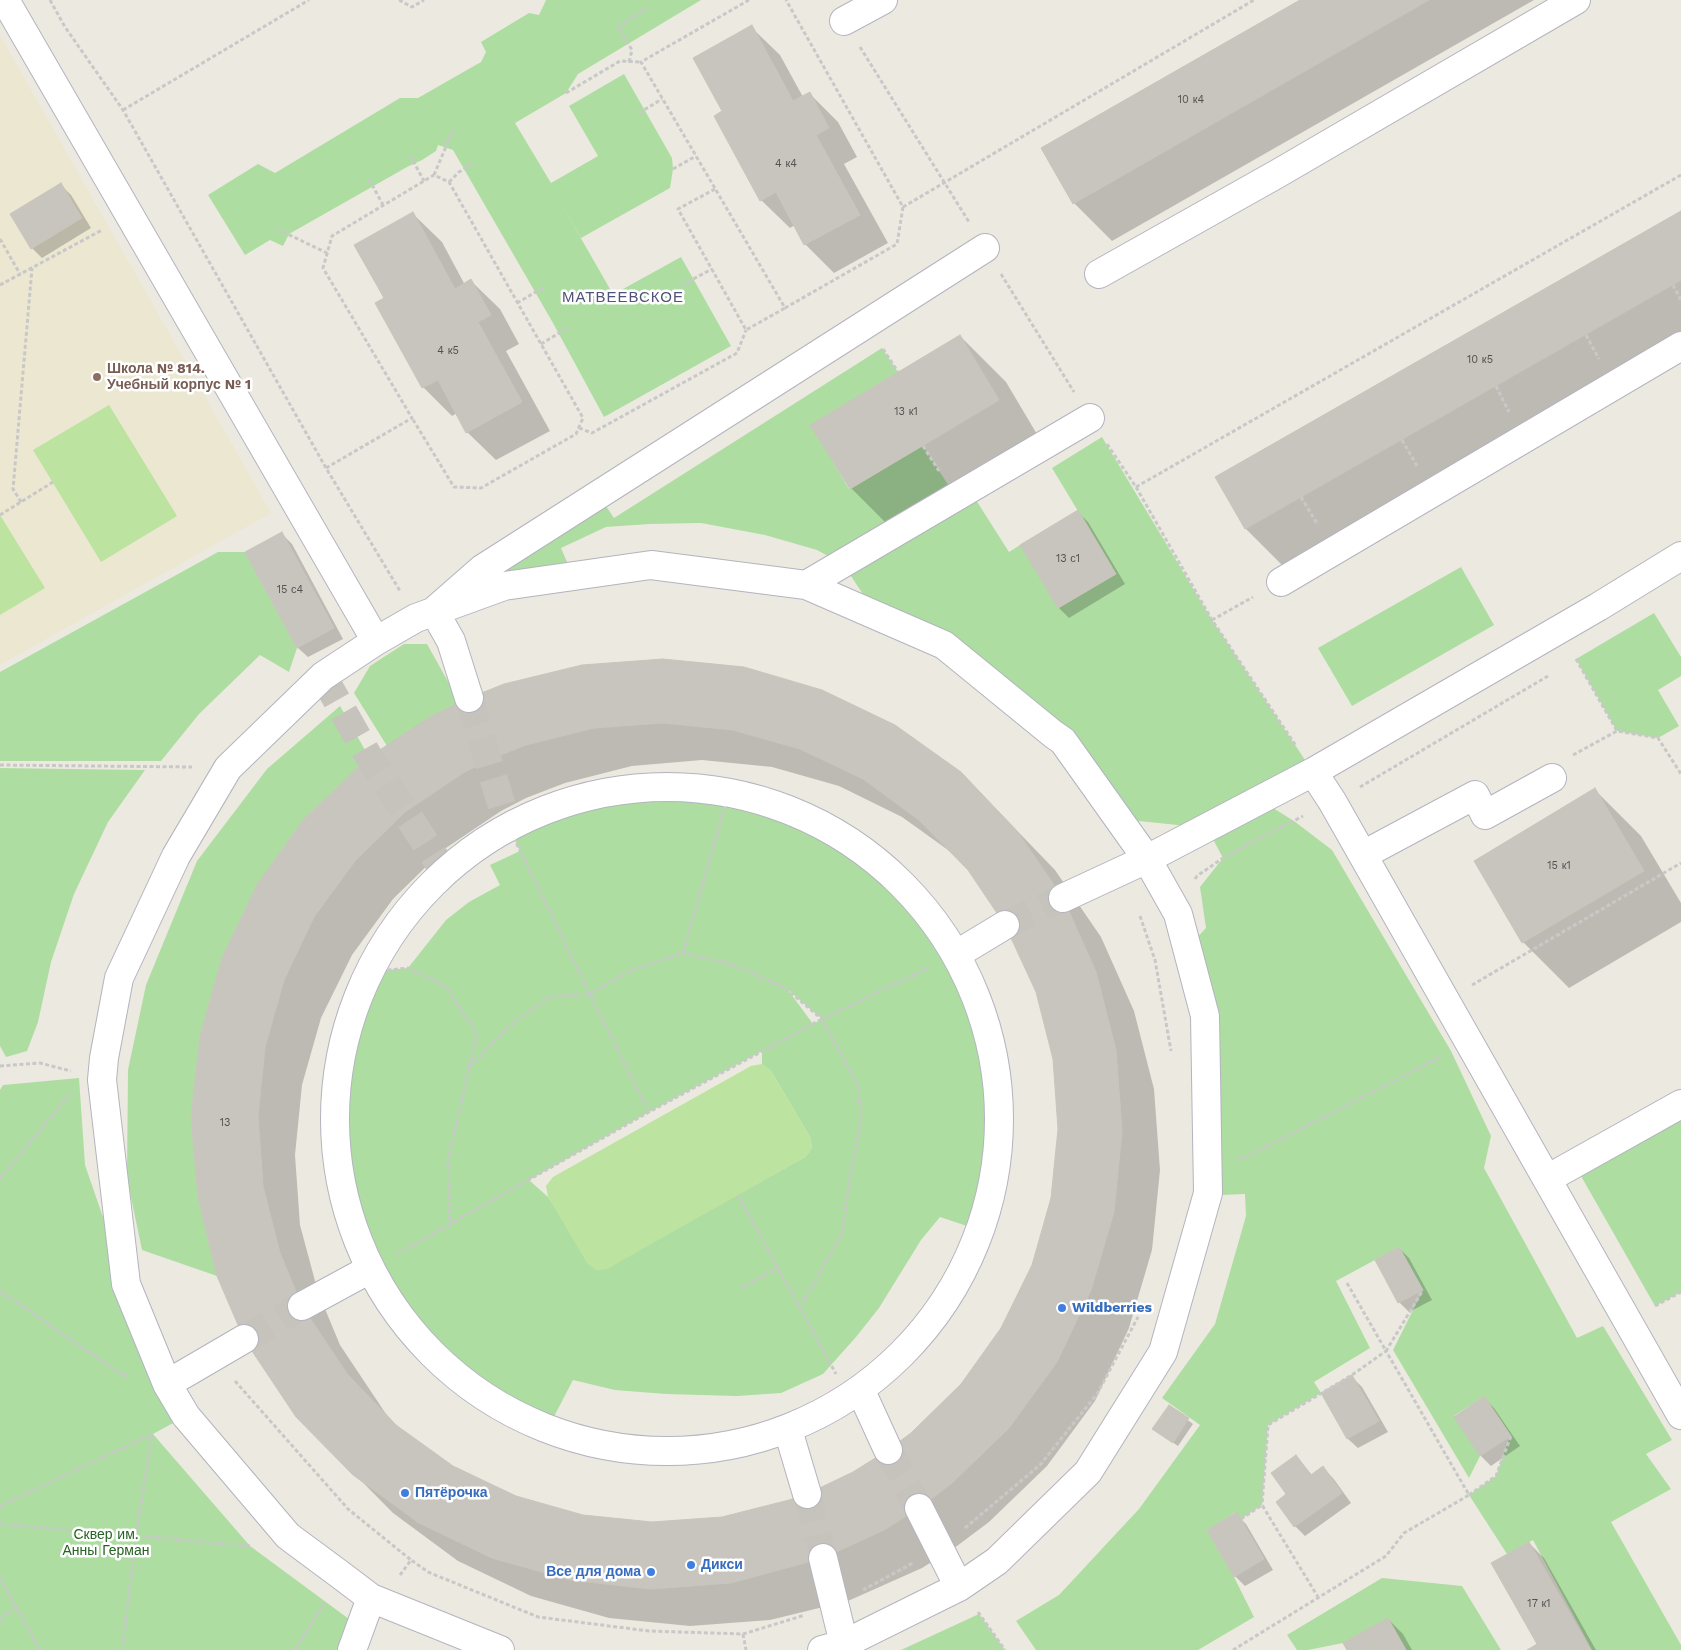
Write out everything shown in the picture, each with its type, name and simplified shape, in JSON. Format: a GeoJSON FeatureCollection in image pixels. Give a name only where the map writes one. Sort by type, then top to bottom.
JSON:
{"type":"FeatureCollection","features":[{"type":"Feature","properties":{"kind":"lane"},"geometry":{"type":"LineString","coordinates":[[4,0],[376,641]]}},
{"type":"Feature","properties":{"kind":"lane"},"geometry":{"type":"LineString","coordinates":[[844,21],[883,0]]}},
{"type":"Feature","properties":{"kind":"lane"},"geometry":{"type":"LineString","coordinates":[[1099,274],[1277,174],[1576,0]]}},
{"type":"Feature","properties":{"kind":"lane"},"geometry":{"type":"LineString","coordinates":[[425,614],[482,568],[985,248]]}},
{"type":"Feature","properties":{"kind":"lane"},"geometry":{"type":"LineString","coordinates":[[1282,582],[1681,346]]}},
{"type":"Feature","properties":{"kind":"lane"},"geometry":{"type":"LineString","coordinates":[[806,585],[1090,418]]}},
{"type":"Feature","properties":{"kind":"lane"},"geometry":{"type":"LineString","coordinates":[[1063,898],[1147,859],[1312,772],[1598,607],[1681,556]]}},
{"type":"Feature","properties":{"kind":"lane"},"geometry":{"type":"LineString","coordinates":[[500,1650],[371,1598],[288,1536],[186,1416],[167,1384],[126,1284],[94,1077],[104,1058],[119,978],[176,856],[228,768],[323,676],[376,641],[425,614],[504,586],[651,565],[806,585],[944,645],[1062,742],[1147,859],[1178,914],[1205,1016],[1208,1193],[1163,1352],[1088,1472],[997,1561],[959,1588],[833,1647],[835,1606],[823,1558]]}},
{"type":"Feature","properties":{"kind":"lane"},"geometry":{"type":"LineString","coordinates":[[425,614],[451,642],[469,698]]}},
{"type":"Feature","properties":{"kind":"lane"},"geometry":{"type":"LineString","coordinates":[[1312,772],[1332,801],[1363,855],[1681,1415]]}},
{"type":"Feature","properties":{"kind":"lane"},"geometry":{"type":"LineString","coordinates":[[1363,855],[1475,795],[1486,814],[1552,778]]}},
{"type":"Feature","properties":{"kind":"lane"},"geometry":{"type":"LineString","coordinates":[[636,788],[729,792],[762,800],[817,822],[869,854],[918,900],[957,954],[977,996],[998,1076],[996,1178],[982,1230],[939,1314],[855,1395],[788,1430],[744,1444],[671,1453],[599,1445],[548,1430],[506,1411],[467,1386],[401,1320],[370,1269],[336,1160],[335,1093],[347,1028],[368,972],[408,910],[444,871],[508,826],[570,800],[636,788]]}},
{"type":"Feature","properties":{"kind":"lane"},"geometry":{"type":"LineString","coordinates":[[957,954],[1005,925]]}},
{"type":"Feature","properties":{"kind":"lane"},"geometry":{"type":"LineString","coordinates":[[1547,1179],[1681,1104]]}},
{"type":"Feature","properties":{"kind":"lane"},"geometry":{"type":"LineString","coordinates":[[302,1306],[370,1269]]}},
{"type":"Feature","properties":{"kind":"lane"},"geometry":{"type":"LineString","coordinates":[[167,1384],[244,1339]]}},
{"type":"Feature","properties":{"kind":"lane"},"geometry":{"type":"LineString","coordinates":[[855,1395],[888,1450]]}},
{"type":"Feature","properties":{"kind":"lane"},"geometry":{"type":"LineString","coordinates":[[788,1430],[807,1494]]}},
{"type":"Feature","properties":{"kind":"lane"},"geometry":{"type":"LineString","coordinates":[[919,1508],[959,1588]]}},
{"type":"Feature","properties":{"kind":"lane"},"geometry":{"type":"LineString","coordinates":[[352,1650],[371,1598]]}},
{"type":"Feature","properties":{"kind":"path"},"geometry":{"type":"LineString","coordinates":[[50,0],[64,26],[123,110],[326,468],[425,614]]}},
{"type":"Feature","properties":{"kind":"path"},"geometry":{"type":"LineString","coordinates":[[123,110],[309,0]]}},
{"type":"Feature","properties":{"kind":"path"},"geometry":{"type":"LineString","coordinates":[[399,0],[412,7],[424,0]]}},
{"type":"Feature","properties":{"kind":"path"},"geometry":{"type":"LineString","coordinates":[[566,93],[620,61],[641,62],[749,0]]}},
{"type":"Feature","properties":{"kind":"path"},"geometry":{"type":"LineString","coordinates":[[579,428],[592,433],[737,353],[746,330],[897,244],[903,206],[786,0]]}},
{"type":"Feature","properties":{"kind":"path"},"geometry":{"type":"LineString","coordinates":[[903,206],[1254,0]]}},
{"type":"Feature","properties":{"kind":"path"},"geometry":{"type":"LineString","coordinates":[[629,62],[632,50],[618,27],[647,8]]}},
{"type":"Feature","properties":{"kind":"path"},"geometry":{"type":"LineString","coordinates":[[844,21],[1090,418],[1136,487],[1212,620],[1312,772]]}},
{"type":"Feature","properties":{"kind":"path"},"geometry":{"type":"LineString","coordinates":[[641,62],[785,308]]}},
{"type":"Feature","properties":{"kind":"path"},"geometry":{"type":"LineString","coordinates":[[639,113],[662,99]]}},
{"type":"Feature","properties":{"kind":"path"},"geometry":{"type":"LineString","coordinates":[[434,175],[449,182],[583,418],[576,434],[481,488],[454,486],[323,268],[332,236],[434,175],[454,130]]}},
{"type":"Feature","properties":{"kind":"path"},"geometry":{"type":"LineString","coordinates":[[410,155],[424,181]]}},
{"type":"Feature","properties":{"kind":"path"},"geometry":{"type":"LineString","coordinates":[[673,169],[696,156]]}},
{"type":"Feature","properties":{"kind":"path"},"geometry":{"type":"LineString","coordinates":[[449,182],[459,172],[474,163]]}},
{"type":"Feature","properties":{"kind":"path"},"geometry":{"type":"LineString","coordinates":[[1136,487],[1681,175]]}},
{"type":"Feature","properties":{"kind":"path"},"geometry":{"type":"LineString","coordinates":[[369,179],[384,206]]}},
{"type":"Feature","properties":{"kind":"path"},"geometry":{"type":"LineString","coordinates":[[715,189],[678,209],[746,330]]}},
{"type":"Feature","properties":{"kind":"path"},"geometry":{"type":"LineString","coordinates":[[0,285],[129,216]]}},
{"type":"Feature","properties":{"kind":"path"},"geometry":{"type":"LineString","coordinates":[[278,229],[327,253]]}},
{"type":"Feature","properties":{"kind":"path"},"geometry":{"type":"LineString","coordinates":[[0,239],[20,274]]}},
{"type":"Feature","properties":{"kind":"path"},"geometry":{"type":"LineString","coordinates":[[21,502],[13,489],[32,268]]}},
{"type":"Feature","properties":{"kind":"path"},"geometry":{"type":"LineString","coordinates":[[682,285],[712,269]]}},
{"type":"Feature","properties":{"kind":"path"},"geometry":{"type":"LineString","coordinates":[[1673,285],[1681,300]]}},
{"type":"Feature","properties":{"kind":"path"},"geometry":{"type":"LineString","coordinates":[[517,303],[546,286]]}},
{"type":"Feature","properties":{"kind":"path"},"geometry":{"type":"LineString","coordinates":[[541,344],[569,327]]}},
{"type":"Feature","properties":{"kind":"path"},"geometry":{"type":"LineString","coordinates":[[326,468],[412,418]]}},
{"type":"Feature","properties":{"kind":"path"},"geometry":{"type":"LineString","coordinates":[[0,515],[52,482]]}},
{"type":"Feature","properties":{"kind":"path"},"geometry":{"type":"LineString","coordinates":[[1212,620],[1282,582]]}},
{"type":"Feature","properties":{"kind":"path"},"geometry":{"type":"LineString","coordinates":[[1576,659],[1617,731]]}},
{"type":"Feature","properties":{"kind":"path"},"geometry":{"type":"LineString","coordinates":[[1571,757],[1617,731],[1658,738],[1681,774]]}},
{"type":"Feature","properties":{"kind":"path"},"geometry":{"type":"LineString","coordinates":[[0,765],[228,768]]}},
{"type":"Feature","properties":{"kind":"path"},"geometry":{"type":"LineString","coordinates":[[683,953],[729,792]]}},
{"type":"Feature","properties":{"kind":"path"},"geometry":{"type":"LineString","coordinates":[[508,826],[649,1112]]}},
{"type":"Feature","properties":{"kind":"path"},"geometry":{"type":"LineString","coordinates":[[1472,985],[1681,863]]}},
{"type":"Feature","properties":{"kind":"path"},"geometry":{"type":"LineString","coordinates":[[1140,915],[1155,960],[1171,1043],[1171,1052]]}},
{"type":"Feature","properties":{"kind":"path"},"geometry":{"type":"LineString","coordinates":[[469,1068],[507,1028],[550,997],[590,994],[632,970],[683,953],[734,965],[785,988],[822,1019],[858,1086],[861,1118],[842,1234],[800,1307]]}},
{"type":"Feature","properties":{"kind":"path"},"geometry":{"type":"LineString","coordinates":[[370,1269],[450,1226],[649,1112],[822,1019],[957,954]]}},
{"type":"Feature","properties":{"kind":"path"},"geometry":{"type":"LineString","coordinates":[[368,972],[408,968],[445,986],[477,1034],[448,1161],[450,1226]]}},
{"type":"Feature","properties":{"kind":"path"},"geometry":{"type":"LineString","coordinates":[[1208,1162],[1246,1156],[1469,1042]]}},
{"type":"Feature","properties":{"kind":"path"},"geometry":{"type":"LineString","coordinates":[[0,1066],[40,1063],[94,1077],[0,1179]]}},
{"type":"Feature","properties":{"kind":"path"},"geometry":{"type":"LineString","coordinates":[[738,1195],[800,1307],[855,1395]]}},
{"type":"Feature","properties":{"kind":"path"},"geometry":{"type":"LineString","coordinates":[[741,1288],[778,1268]]}},
{"type":"Feature","properties":{"kind":"path"},"geometry":{"type":"LineString","coordinates":[[1347,1283],[1469,1495]]}},
{"type":"Feature","properties":{"kind":"path"},"geometry":{"type":"LineString","coordinates":[[1318,1597],[1262,1506],[1268,1425],[1352,1375],[1386,1351],[1423,1290]]}},
{"type":"Feature","properties":{"kind":"path"},"geometry":{"type":"LineString","coordinates":[[0,1291],[121,1374],[167,1384]]}},
{"type":"Feature","properties":{"kind":"path"},"geometry":{"type":"LineString","coordinates":[[1656,1306],[1681,1292]]}},
{"type":"Feature","properties":{"kind":"path"},"geometry":{"type":"LineString","coordinates":[[213,1357],[348,1509],[428,1572],[538,1617],[649,1631],[743,1634],[835,1606],[940,1549],[1040,1465],[1096,1394],[1138,1317]]}},
{"type":"Feature","properties":{"kind":"path"},"geometry":{"type":"LineString","coordinates":[[0,1506],[152,1434],[136,1536],[122,1650]]}},
{"type":"Feature","properties":{"kind":"path"},"geometry":{"type":"LineString","coordinates":[[1233,1650],[1386,1556],[1404,1533],[1469,1495],[1496,1476],[1510,1436]]}},
{"type":"Feature","properties":{"kind":"path"},"geometry":{"type":"LineString","coordinates":[[1241,1519],[1262,1506]]}},
{"type":"Feature","properties":{"kind":"path"},"geometry":{"type":"LineString","coordinates":[[0,1524],[250,1546]]}},
{"type":"Feature","properties":{"kind":"path"},"geometry":{"type":"LineString","coordinates":[[398,1578],[411,1560]]}},
{"type":"Feature","properties":{"kind":"path"},"geometry":{"type":"LineString","coordinates":[[295,1650],[342,1576]]}},
{"type":"Feature","properties":{"kind":"path"},"geometry":{"type":"LineString","coordinates":[[0,1578],[40,1650]]}},
{"type":"Feature","properties":{"kind":"path"},"geometry":{"type":"LineString","coordinates":[[959,1588],[1005,1650]]}},
{"type":"Feature","properties":{"kind":"path"},"geometry":{"type":"LineString","coordinates":[[0,1620],[16,1606]]}},
{"type":"Feature","properties":{"kind":"path"},"geometry":{"type":"LineString","coordinates":[[743,1634],[746,1650]]}},
{"type":"Feature","properties":{"kind":"shaded area","name":"Школа № 814. Учебный корпус № 1"},"geometry":{"type":"Polygon","coordinates":[[[0,35],[271,513],[0,665],[0,35]]]}},
{"type":"Feature","properties":{"kind":"green space"},"geometry":{"type":"Polygon","coordinates":[[[546,0],[701,0],[578,74],[566,93],[515,123],[551,183],[598,156],[569,106],[624,74],[672,158],[673,169],[670,188],[581,238],[555,193],[610,289],[614,294],[681,257],[731,346],[604,417],[553,323],[453,150],[438,145],[436,151],[422,160],[289,234],[283,246],[270,240],[245,255],[208,195],[258,164],[275,173],[400,98],[418,98],[481,62],[486,52],[481,42],[529,13],[539,15],[546,0]]]}},
{"type":"Feature","properties":{"kind":"green space"},"geometry":{"type":"Polygon","coordinates":[[[882,348],[898,372],[811,425],[849,489],[923,446],[956,497],[969,489],[1009,552],[1020,545],[1059,608],[1116,574],[1052,468],[1102,437],[1212,620],[1313,772],[1260,800],[1294,821],[1332,850],[1451,1051],[1491,1136],[1484,1168],[1577,1338],[1603,1326],[1672,1440],[1646,1454],[1671,1489],[1611,1522],[1681,1645],[1681,1650],[1592,1650],[1533,1540],[1507,1554],[1469,1495],[1496,1476],[1510,1436],[1484,1396],[1454,1416],[1480,1456],[1469,1478],[1393,1350],[1423,1290],[1399,1247],[1336,1281],[1370,1348],[1314,1382],[1321,1393],[1268,1425],[1262,1505],[1241,1519],[1236,1512],[1207,1530],[1254,1617],[1198,1650],[1036,1650],[1016,1621],[1059,1595],[1139,1509],[1200,1425],[1162,1398],[1215,1324],[1246,1216],[1245,1194],[1221,1195],[1191,944],[1206,928],[1200,887],[1223,858],[1207,828],[1129,820],[1053,734],[878,617],[843,564],[817,550],[765,535],[701,523],[649,524],[606,527],[561,548],[573,576],[504,586],[482,569],[598,494],[614,518],[882,348]]]}},
{"type":"Feature","properties":{"kind":"green space"},"geometry":{"type":"Polygon","coordinates":[[[109,405],[177,516],[101,562],[33,450],[109,405]]]}},
{"type":"Feature","properties":{"kind":"green space"},"geometry":{"type":"Polygon","coordinates":[[[0,515],[45,588],[0,615],[0,515]]]}},
{"type":"Feature","properties":{"kind":"green space"},"geometry":{"type":"Polygon","coordinates":[[[218,552],[245,552],[297,648],[289,672],[260,655],[199,714],[161,761],[0,761],[0,672],[218,552]]]}},
{"type":"Feature","properties":{"kind":"green space"},"geometry":{"type":"Polygon","coordinates":[[[1461,567],[1494,625],[1352,706],[1318,648],[1461,567]]]}},
{"type":"Feature","properties":{"kind":"green space"},"geometry":{"type":"Polygon","coordinates":[[[1654,613],[1681,657],[1681,676],[1658,690],[1679,726],[1658,738],[1617,731],[1576,659],[1654,613]]]}},
{"type":"Feature","properties":{"kind":"green space"},"geometry":{"type":"Polygon","coordinates":[[[404,644],[427,644],[460,703],[387,746],[354,693],[370,666],[404,644]]]}},
{"type":"Feature","properties":{"kind":"green space"},"geometry":{"type":"Polygon","coordinates":[[[340,706],[369,757],[304,819],[257,885],[222,958],[200,1036],[191,1117],[198,1197],[217,1276],[142,1250],[127,1178],[128,1070],[146,985],[197,861],[267,769],[340,706]]]}},
{"type":"Feature","properties":{"kind":"green space"},"geometry":{"type":"Polygon","coordinates":[[[0,768],[145,770],[108,822],[74,894],[51,962],[38,1022],[27,1051],[6,1057],[0,1046],[0,768]]]}},
{"type":"Feature","properties":{"kind":"green space"},"geometry":{"type":"Polygon","coordinates":[[[636,788],[729,792],[762,800],[817,822],[869,854],[918,900],[957,954],[977,996],[998,1076],[996,1178],[982,1231],[940,1217],[921,1240],[879,1308],[823,1374],[781,1393],[737,1396],[615,1390],[573,1380],[547,1430],[467,1385],[401,1319],[370,1269],[336,1160],[335,1093],[347,1027],[368,972],[408,968],[446,920],[469,902],[500,885],[490,865],[520,851],[508,826],[570,800],[636,788]],[[788,990],[813,1024],[822,1019],[788,990]],[[762,1051],[529,1180],[548,1197],[596,1270],[607,1268],[805,1157],[812,1148],[810,1137],[771,1071],[762,1064],[762,1051]]]}},
{"type":"Feature","properties":{"kind":"green space"},"geometry":{"type":"Polygon","coordinates":[[[762,1064],[771,1071],[810,1137],[812,1148],[805,1157],[607,1269],[596,1270],[587,1263],[548,1197],[546,1186],[553,1177],[751,1066],[762,1064]]]}},
{"type":"Feature","properties":{"kind":"green space","name":"Сквер им. Анны Герман"},"geometry":{"type":"Polygon","coordinates":[[[79,1078],[85,1165],[126,1284],[186,1416],[153,1434],[250,1546],[353,1622],[342,1650],[0,1650],[0,1090],[3,1085],[79,1078]]]}},
{"type":"Feature","properties":{"kind":"green space"},"geometry":{"type":"Polygon","coordinates":[[[1681,1107],[1681,1292],[1655,1306],[1577,1169],[1681,1107]]]}},
{"type":"Feature","properties":{"kind":"green space"},"geometry":{"type":"Polygon","coordinates":[[[1382,1578],[1462,1586],[1501,1650],[1406,1650],[1388,1618],[1343,1643],[1308,1650],[1297,1650],[1287,1635],[1382,1578]]]}},
{"type":"Feature","properties":{"kind":"green space"},"geometry":{"type":"Polygon","coordinates":[[[979,1614],[1005,1650],[901,1650],[979,1614]]]}},
{"type":"Feature","properties":{"kind":"building"},"geometry":{"type":"Polygon","coordinates":[[[1300,0],[1429,0],[1073,204],[1041,148],[1300,0]]]}},
{"type":"Feature","properties":{"kind":"building"},"geometry":{"type":"Polygon","coordinates":[[[752,25],[793,101],[810,92],[829,128],[816,135],[860,215],[804,245],[776,192],[760,201],[714,116],[722,111],[693,58],[752,25]]]}},
{"type":"Feature","properties":{"kind":"building"},"geometry":{"type":"Polygon","coordinates":[[[61,183],[82,218],[31,249],[10,214],[61,183]]]}},
{"type":"Feature","properties":{"kind":"building"},"geometry":{"type":"Polygon","coordinates":[[[1681,211],[1681,280],[1245,529],[1215,477],[1681,211]]]}},
{"type":"Feature","properties":{"kind":"building"},"geometry":{"type":"Polygon","coordinates":[[[413,212],[455,289],[471,279],[491,315],[478,322],[522,402],[466,433],[438,380],[422,388],[375,303],[384,298],[354,245],[413,212]]]}},
{"type":"Feature","properties":{"kind":"building"},"geometry":{"type":"Polygon","coordinates":[[[960,335],[999,400],[850,489],[810,425],[960,335]]]}},
{"type":"Feature","properties":{"kind":"building"},"geometry":{"type":"Polygon","coordinates":[[[1078,510],[1116,574],[1058,608],[1020,545],[1078,510]]]}},
{"type":"Feature","properties":{"kind":"building"},"geometry":{"type":"Polygon","coordinates":[[[282,532],[334,628],[297,648],[245,552],[282,532]]]}},
{"type":"Feature","properties":{"kind":"building"},"geometry":{"type":"Polygon","coordinates":[[[663,659],[744,667],[822,690],[895,725],[961,772],[1017,831],[1063,898],[1096,972],[1116,1050],[1122,1131],[1114,1212],[1091,1290],[1057,1362],[1009,1428],[951,1484],[919,1508],[884,1530],[823,1558],[731,1583],[651,1589],[570,1580],[492,1558],[419,1523],[353,1475],[296,1417],[244,1339],[217,1276],[198,1197],[191,1117],[200,1036],[222,958],[257,885],[304,819],[369,757],[430,717],[504,684],[582,665],[663,659]],[[663,723],[594,728],[526,745],[488,760],[463,773],[405,812],[355,861],[314,917],[284,980],[265,1047],[258,1116],[263,1186],[280,1253],[302,1306],[348,1375],[396,1425],[453,1466],[516,1496],[583,1515],[652,1522],[722,1517],[807,1494],[853,1472],[888,1450],[911,1433],[961,1384],[1001,1328],[1032,1265],[1051,1198],[1058,1129],[1053,1059],[1036,992],[1005,925],[968,870],[919,820],[863,779],[800,749],[733,730],[663,723]]]}},
{"type":"Feature","properties":{"kind":"building"},"geometry":{"type":"Polygon","coordinates":[[[1595,788],[1644,871],[1522,943],[1474,861],[1595,788]]]}},
{"type":"Feature","properties":{"kind":"building"},"geometry":{"type":"Polygon","coordinates":[[[1399,1247],[1423,1290],[1398,1303],[1375,1260],[1399,1247]]]}},
{"type":"Feature","properties":{"kind":"building"},"geometry":{"type":"Polygon","coordinates":[[[1352,1375],[1379,1421],[1347,1439],[1321,1393],[1352,1375]]]}},
{"type":"Feature","properties":{"kind":"building"},"geometry":{"type":"Polygon","coordinates":[[[1484,1396],[1511,1436],[1480,1456],[1454,1417],[1484,1396]]]}},
{"type":"Feature","properties":{"kind":"building"},"geometry":{"type":"Polygon","coordinates":[[[1169,1405],[1189,1418],[1173,1443],[1152,1429],[1169,1405]]]}},
{"type":"Feature","properties":{"kind":"building"},"geometry":{"type":"Polygon","coordinates":[[[1296,1455],[1311,1475],[1323,1466],[1342,1493],[1294,1527],[1276,1502],[1286,1494],[1271,1473],[1296,1455]]]}},
{"type":"Feature","properties":{"kind":"building"},"geometry":{"type":"Polygon","coordinates":[[[1237,1512],[1264,1559],[1234,1577],[1207,1530],[1237,1512]]]}},
{"type":"Feature","properties":{"kind":"building"},"geometry":{"type":"Polygon","coordinates":[[[1529,1542],[1591,1650],[1527,1650],[1537,1644],[1491,1563],[1529,1542]]]}},
{"type":"Feature","properties":{"kind":"building"},"geometry":{"type":"Polygon","coordinates":[[[1388,1618],[1406,1650],[1347,1650],[1343,1643],[1388,1618]]]}},
{"type":"Feature","properties":{"kind":"tunnel"},"geometry":{"type":"LineString","coordinates":[[323,676],[369,757],[444,871]]}},
{"type":"Feature","properties":{"kind":"tunnel"},"geometry":{"type":"LineString","coordinates":[[469,698],[508,826]]}},
{"type":"Feature","properties":{"kind":"tunnel"},"geometry":{"type":"LineString","coordinates":[[1005,925],[1063,898]]}},
{"type":"Feature","properties":{"kind":"tunnel"},"geometry":{"type":"LineString","coordinates":[[244,1339],[302,1306]]}},
{"type":"Feature","properties":{"kind":"tunnel"},"geometry":{"type":"LineString","coordinates":[[888,1450],[919,1508]]}},
{"type":"Feature","properties":{"kind":"tunnel"},"geometry":{"type":"LineString","coordinates":[[807,1494],[823,1558]]}},
{"type":"Feature","properties":{"kind":"place","name":"Школа № 814. Учебный корпус № 1"},"geometry":{"type":"Point","coordinates":[97,377]}},
{"type":"Feature","properties":{"kind":"place","name":"Wildberries"},"geometry":{"type":"Point","coordinates":[1062,1308]}},
{"type":"Feature","properties":{"kind":"place","name":"Пятёрочка"},"geometry":{"type":"Point","coordinates":[405,1493]}},
{"type":"Feature","properties":{"kind":"place","name":"Дикси"},"geometry":{"type":"Point","coordinates":[691,1565]}},
{"type":"Feature","properties":{"kind":"place","name":"Все для дома"},"geometry":{"type":"Point","coordinates":[651,1572]}},
{"type":"Feature","properties":{"kind":"district","name":"МАТВЕЕВСКОЕ"},"geometry":{"type":"Point","coordinates":[623,298]}}]}
